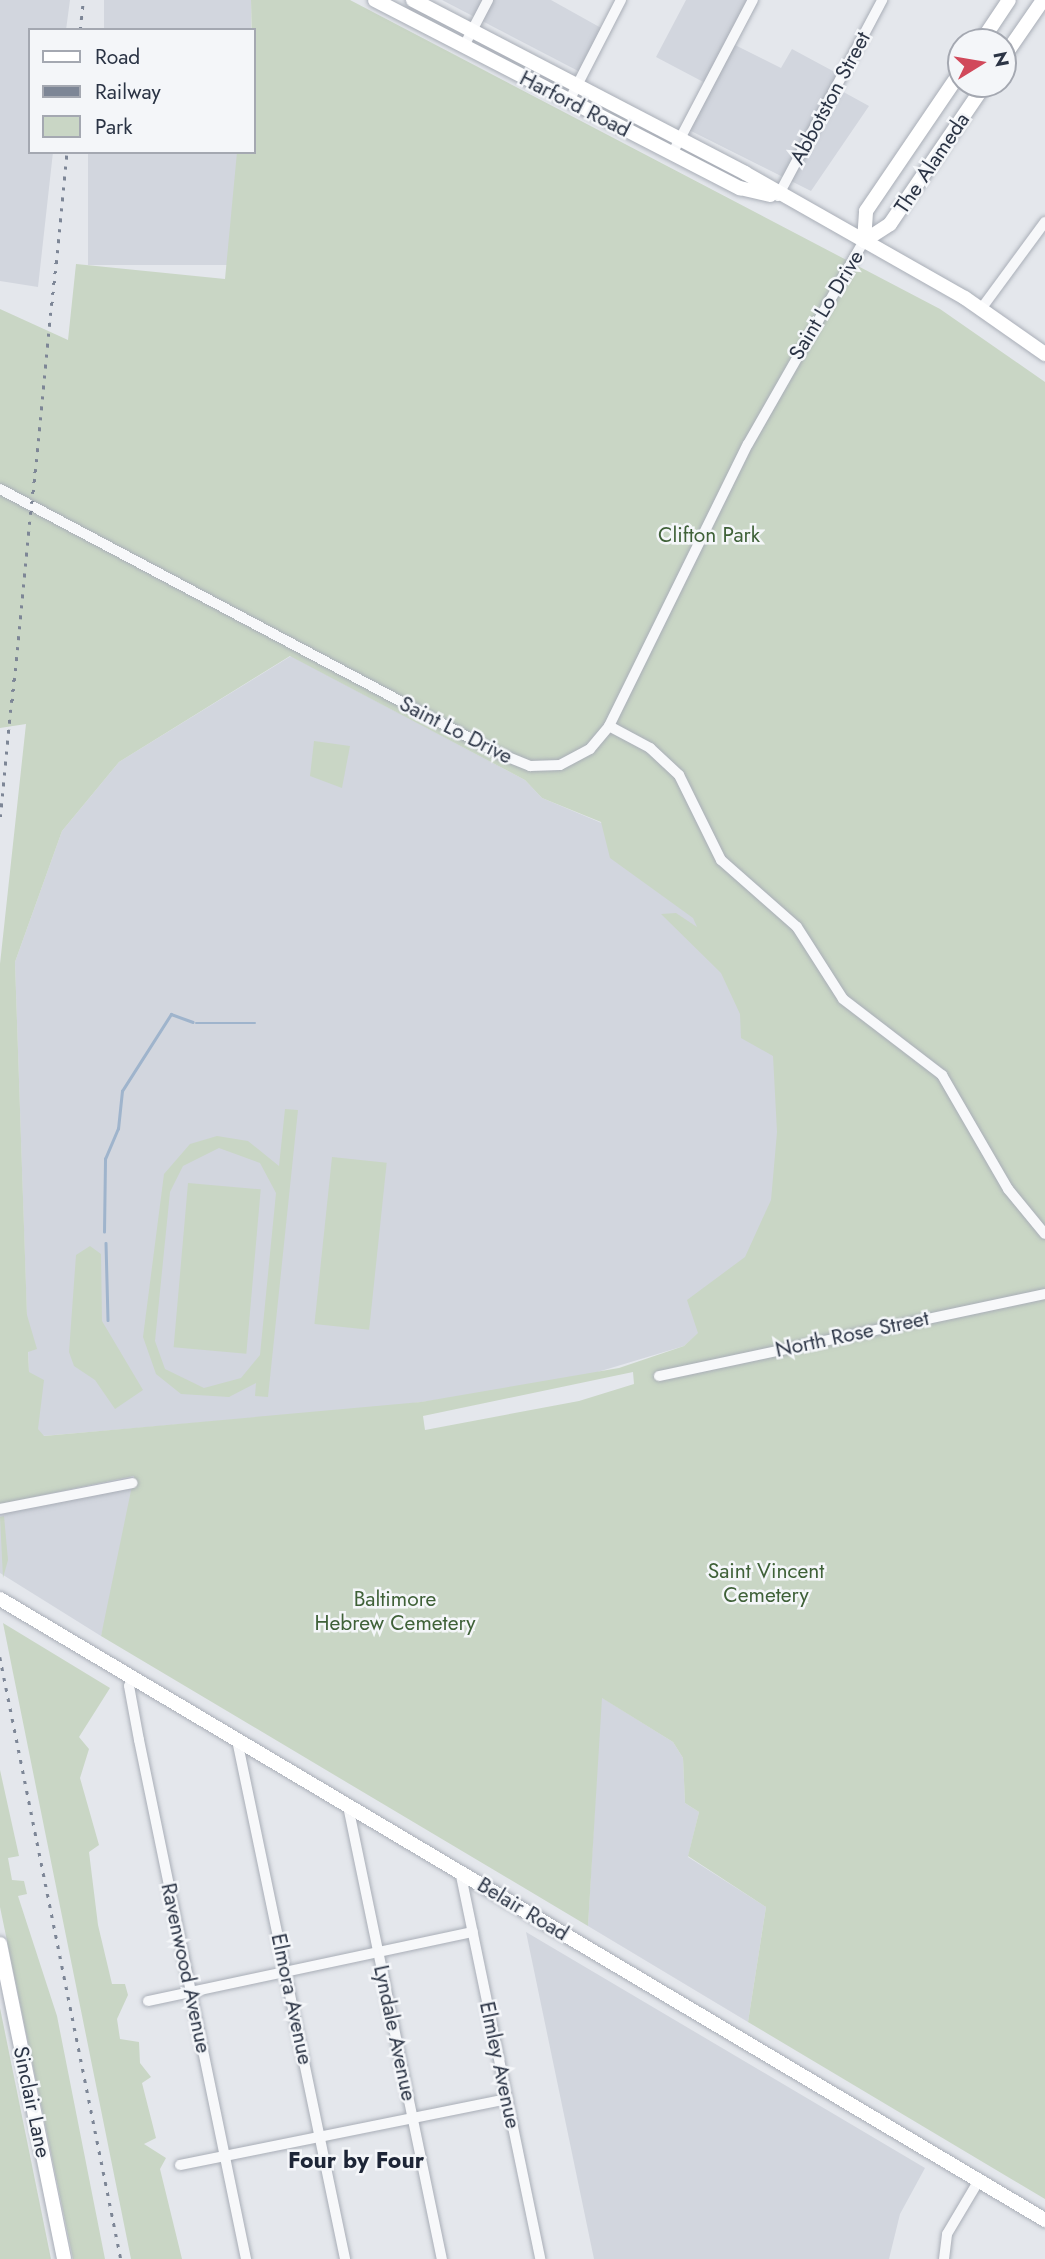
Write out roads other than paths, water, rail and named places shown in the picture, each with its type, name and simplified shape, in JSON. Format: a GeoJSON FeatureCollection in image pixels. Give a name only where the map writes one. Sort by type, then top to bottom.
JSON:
{"type":"FeatureCollection","features":[{"type":"Feature","properties":{"kind":"main road","name":"Harford Road"},"geometry":{"type":"LineString","coordinates":[[375,0],[740,188],[778,197]]}},
{"type":"Feature","properties":{"kind":"main road","name":"Harford Road"},"geometry":{"type":"LineString","coordinates":[[413,0],[680,138],[778,197],[864,241],[981,309],[1045,354]]}},
{"type":"Feature","properties":{"kind":"main road"},"geometry":{"type":"LineString","coordinates":[[990,28],[1009,0]]}},
{"type":"Feature","properties":{"kind":"main road"},"geometry":{"type":"LineString","coordinates":[[1017,38],[1043,0]]}},
{"type":"Feature","properties":{"kind":"main road","name":"The Alameda"},"geometry":{"type":"LineString","coordinates":[[864,241],[866,211],[947,92]]}},
{"type":"Feature","properties":{"kind":"main road","name":"The Alameda"},"geometry":{"type":"LineString","coordinates":[[864,241],[891,224],[976,98]]}},
{"type":"Feature","properties":{"kind":"main road","name":"Belair Road"},"geometry":{"type":"LineString","coordinates":[[0,1599],[1045,2220]]}},
{"type":"Feature","properties":{"kind":"main road","name":"Sinclair Lane"},"geometry":{"type":"LineString","coordinates":[[0,1944],[65,2259]]}},
{"type":"Feature","properties":{"kind":"street"},"geometry":{"type":"LineString","coordinates":[[464,46],[488,0]]}},
{"type":"Feature","properties":{"kind":"street"},"geometry":{"type":"LineString","coordinates":[[569,100],[621,0]]}},
{"type":"Feature","properties":{"kind":"street"},"geometry":{"type":"LineString","coordinates":[[672,154],[753,0]]}},
{"type":"Feature","properties":{"kind":"street","name":"Abbotston Street"},"geometry":{"type":"LineString","coordinates":[[778,197],[883,0]]}},
{"type":"Feature","properties":{"kind":"street"},"geometry":{"type":"LineString","coordinates":[[981,309],[1045,222]]}},
{"type":"Feature","properties":{"kind":"street","name":"Saint Lo Drive"},"geometry":{"type":"LineString","coordinates":[[0,489],[520,763],[569,762],[609,726],[748,443],[864,241]]}},
{"type":"Feature","properties":{"kind":"street"},"geometry":{"type":"LineString","coordinates":[[609,726],[650,748],[679,775],[720,860],[797,926],[843,999],[942,1075],[1008,1189],[1045,1234]]}},
{"type":"Feature","properties":{"kind":"street","name":"North Rose Street"},"geometry":{"type":"LineString","coordinates":[[659,1376],[1045,1294]]}},
{"type":"Feature","properties":{"kind":"street"},"geometry":{"type":"LineString","coordinates":[[0,1509],[132,1483]]}},
{"type":"Feature","properties":{"kind":"street","name":"Ravenwood Avenue"},"geometry":{"type":"LineString","coordinates":[[134,1678],[139,1740],[246,2259]]}},
{"type":"Feature","properties":{"kind":"street","name":"Elmora Avenue"},"geometry":{"type":"LineString","coordinates":[[237,1740],[345,2259]]}},
{"type":"Feature","properties":{"kind":"street","name":"Lyndale Avenue"},"geometry":{"type":"LineString","coordinates":[[348,1806],[442,2259]]}},
{"type":"Feature","properties":{"kind":"street","name":"Elmley Avenue"},"geometry":{"type":"LineString","coordinates":[[460,1871],[540,2259]]}},
{"type":"Feature","properties":{"kind":"street"},"geometry":{"type":"LineString","coordinates":[[148,2001],[472,1932]]}},
{"type":"Feature","properties":{"kind":"street"},"geometry":{"type":"LineString","coordinates":[[180,2165],[507,2099]]}},
{"type":"Feature","properties":{"kind":"street"},"geometry":{"type":"LineString","coordinates":[[944,2259],[947,2234],[979,2180]]}},
{"type":"Feature","properties":{"kind":"waterway"},"geometry":{"type":"LineString","coordinates":[[104,1232],[105,1159],[118,1129],[122,1091],[171,1014],[193,1022]]}},
{"type":"Feature","properties":{"kind":"waterway"},"geometry":{"type":"LineString","coordinates":[[196,1023],[255,1023]]}},
{"type":"Feature","properties":{"kind":"waterway"},"geometry":{"type":"LineString","coordinates":[[106,1243],[108,1320]]}},
{"type":"Feature","properties":{"kind":"railway"},"geometry":{"type":"LineString","coordinates":[[80,28],[83,0]]}},
{"type":"Feature","properties":{"kind":"railway"},"geometry":{"type":"LineString","coordinates":[[0,817],[67,154]]}},
{"type":"Feature","properties":{"kind":"railway"},"geometry":{"type":"LineString","coordinates":[[0,1657],[121,2259]]}},
{"type":"Feature","properties":{"kind":"district","name":"Four by Four"},"geometry":{"type":"Point","coordinates":[356,2160]}},
{"type":"Feature","properties":{"kind":"park label","name":"Clifton Park"},"geometry":{"type":"Point","coordinates":[709,535]}},
{"type":"Feature","properties":{"kind":"park label","name":"Saint Vincent Cemetery"},"geometry":{"type":"Point","coordinates":[766,1583]}},
{"type":"Feature","properties":{"kind":"park label","name":"Baltimore Hebrew Cemetery"},"geometry":{"type":"Point","coordinates":[395,1611]}}]}
